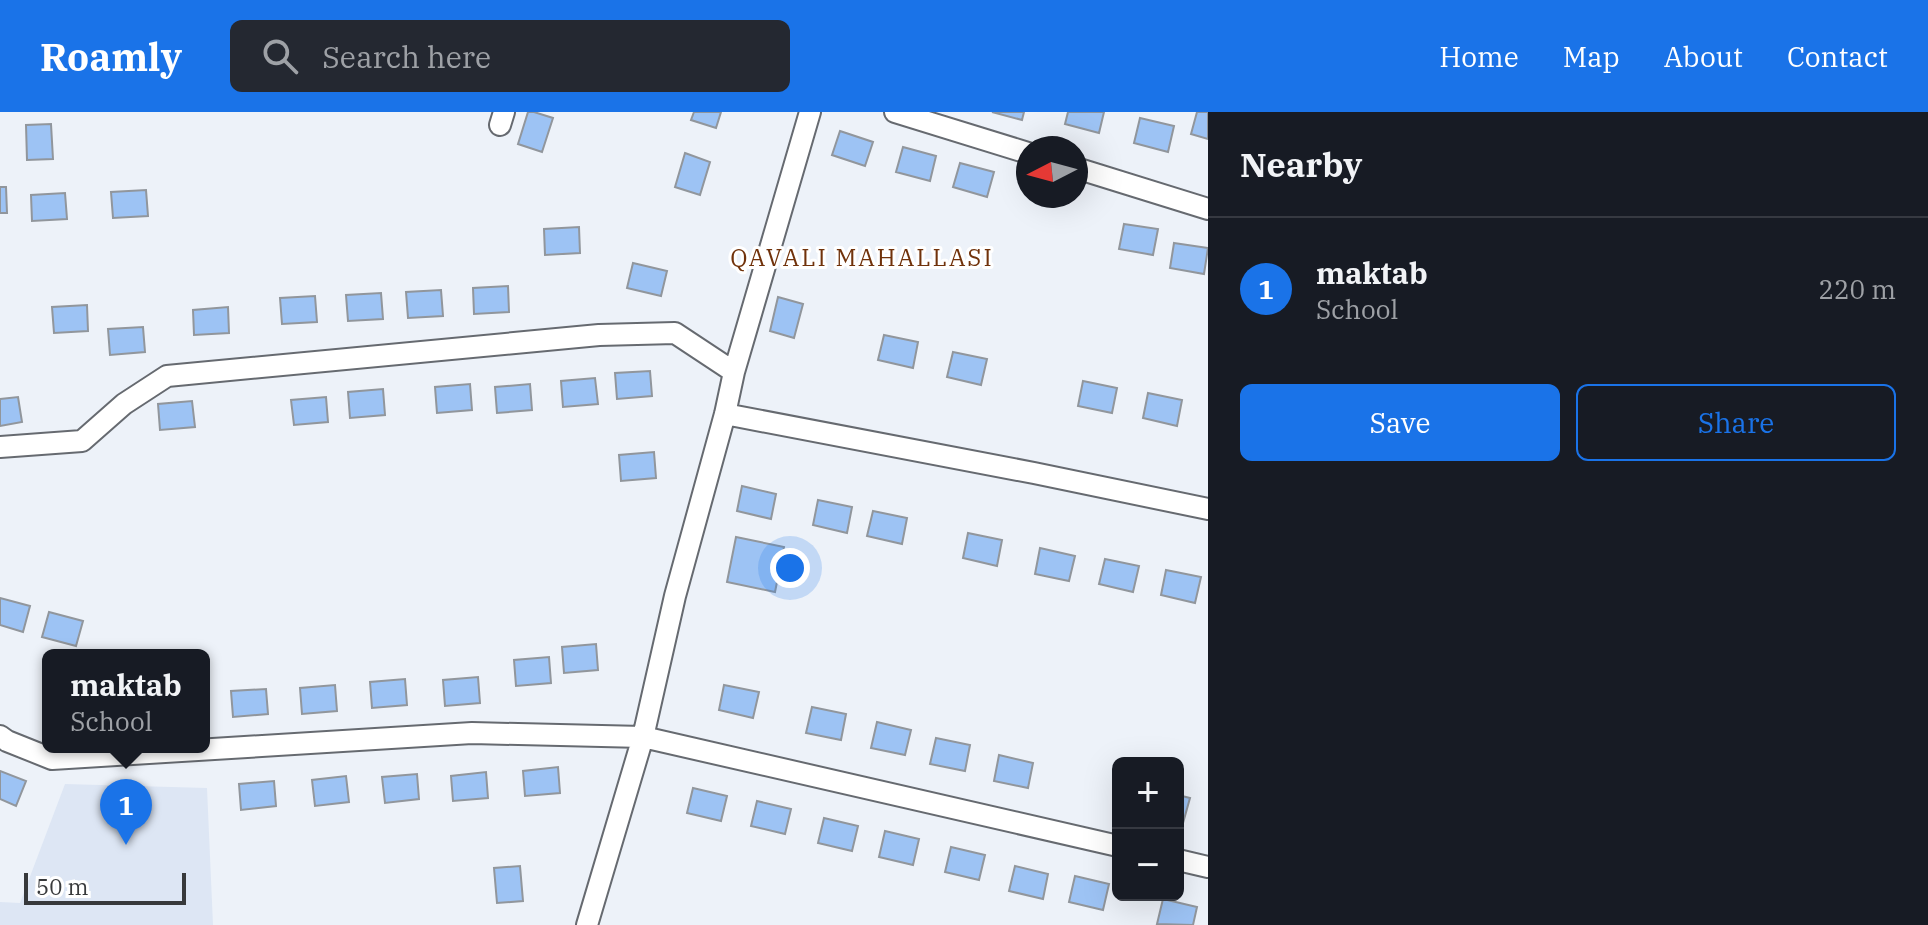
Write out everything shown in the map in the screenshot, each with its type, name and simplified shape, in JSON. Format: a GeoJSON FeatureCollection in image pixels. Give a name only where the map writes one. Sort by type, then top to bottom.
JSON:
{"type":"FeatureCollection","features":[{"type":"Feature","properties":{"kind":"street"},"geometry":{"type":"LineString","coordinates":[[587,925],[643,737],[675,596],[734,372],[810,112]]}},
{"type":"Feature","properties":{"kind":"street"},"geometry":{"type":"LineString","coordinates":[[895,112],[1016,149]]}},
{"type":"Feature","properties":{"kind":"street"},"geometry":{"type":"LineString","coordinates":[[1088,172],[1208,209]]}},
{"type":"Feature","properties":{"kind":"street"},"geometry":{"type":"LineString","coordinates":[[0,447],[82,441],[124,404],[167,376],[599,335],[675,333],[734,372]]}},
{"type":"Feature","properties":{"kind":"street"},"geometry":{"type":"LineString","coordinates":[[725,414],[1208,509]]}},
{"type":"Feature","properties":{"kind":"street"},"geometry":{"type":"LineString","coordinates":[[210,749],[472,733],[643,737],[1112,845]]}},
{"type":"Feature","properties":{"kind":"street"},"geometry":{"type":"LineString","coordinates":[[0,736],[52,759],[149,753]]}},
{"type":"Feature","properties":{"kind":"street"},"geometry":{"type":"LineString","coordinates":[[1184,861],[1208,867]]}},
{"type":"Feature","properties":{"kind":"shaded area"},"geometry":{"type":"Polygon","coordinates":[[[65,784],[207,788],[213,925],[0,925],[0,902],[20,903],[65,784]]]}},
{"type":"Feature","properties":{"kind":"building"},"geometry":{"type":"Polygon","coordinates":[[[528,112],[553,118],[542,152],[518,144],[528,112]]]}},
{"type":"Feature","properties":{"kind":"building"},"geometry":{"type":"Polygon","coordinates":[[[694,112],[721,112],[716,128],[691,120],[694,112]]]}},
{"type":"Feature","properties":{"kind":"building"},"geometry":{"type":"Polygon","coordinates":[[[992,112],[1024,112],[1022,120],[992,112]]]}},
{"type":"Feature","properties":{"kind":"building"},"geometry":{"type":"Polygon","coordinates":[[[1068,112],[1104,112],[1099,133],[1065,124],[1068,112]]]}},
{"type":"Feature","properties":{"kind":"building"},"geometry":{"type":"Polygon","coordinates":[[[1197,112],[1208,112],[1208,139],[1191,134],[1197,112]]]}},
{"type":"Feature","properties":{"kind":"building"},"geometry":{"type":"Polygon","coordinates":[[[1140,118],[1174,126],[1168,152],[1134,143],[1140,118]]]}},
{"type":"Feature","properties":{"kind":"building"},"geometry":{"type":"Polygon","coordinates":[[[51,124],[53,159],[27,160],[26,125],[51,124]]]}},
{"type":"Feature","properties":{"kind":"building"},"geometry":{"type":"Polygon","coordinates":[[[840,131],[873,142],[865,166],[832,155],[840,131]]]}},
{"type":"Feature","properties":{"kind":"building"},"geometry":{"type":"Polygon","coordinates":[[[903,147],[936,156],[930,181],[896,172],[903,147]]]}},
{"type":"Feature","properties":{"kind":"building"},"geometry":{"type":"Polygon","coordinates":[[[685,153],[710,162],[700,195],[675,187],[685,153]]]}},
{"type":"Feature","properties":{"kind":"building"},"geometry":{"type":"Polygon","coordinates":[[[960,163],[994,172],[987,197],[953,187],[960,163]]]}},
{"type":"Feature","properties":{"kind":"building"},"geometry":{"type":"Polygon","coordinates":[[[0,187],[6,187],[7,213],[0,213],[0,187]]]}},
{"type":"Feature","properties":{"kind":"building"},"geometry":{"type":"Polygon","coordinates":[[[146,190],[148,216],[113,218],[111,192],[146,190]]]}},
{"type":"Feature","properties":{"kind":"building"},"geometry":{"type":"Polygon","coordinates":[[[65,193],[67,219],[32,221],[31,195],[65,193]]]}},
{"type":"Feature","properties":{"kind":"building"},"geometry":{"type":"Polygon","coordinates":[[[1124,224],[1158,229],[1153,255],[1119,249],[1124,224]]]}},
{"type":"Feature","properties":{"kind":"building"},"geometry":{"type":"Polygon","coordinates":[[[579,227],[580,253],[545,255],[544,229],[579,227]]]}},
{"type":"Feature","properties":{"kind":"building"},"geometry":{"type":"Polygon","coordinates":[[[1174,243],[1208,248],[1204,274],[1170,268],[1174,243]]]}},
{"type":"Feature","properties":{"kind":"building"},"geometry":{"type":"Polygon","coordinates":[[[633,263],[667,271],[661,296],[627,288],[633,263]]]}},
{"type":"Feature","properties":{"kind":"building"},"geometry":{"type":"Polygon","coordinates":[[[508,286],[509,312],[474,314],[473,288],[508,286]]]}},
{"type":"Feature","properties":{"kind":"building"},"geometry":{"type":"Polygon","coordinates":[[[441,290],[443,316],[408,318],[406,292],[441,290]]]}},
{"type":"Feature","properties":{"kind":"building"},"geometry":{"type":"Polygon","coordinates":[[[381,293],[383,319],[348,321],[346,295],[381,293]]]}},
{"type":"Feature","properties":{"kind":"building"},"geometry":{"type":"Polygon","coordinates":[[[315,296],[317,322],[282,324],[280,298],[315,296]]]}},
{"type":"Feature","properties":{"kind":"building"},"geometry":{"type":"Polygon","coordinates":[[[778,297],[803,304],[794,338],[770,331],[778,297]]]}},
{"type":"Feature","properties":{"kind":"building"},"geometry":{"type":"Polygon","coordinates":[[[87,305],[88,331],[54,333],[52,307],[87,305]]]}},
{"type":"Feature","properties":{"kind":"building"},"geometry":{"type":"Polygon","coordinates":[[[228,307],[229,333],[194,335],[193,310],[228,307]]]}},
{"type":"Feature","properties":{"kind":"building"},"geometry":{"type":"Polygon","coordinates":[[[143,327],[145,352],[110,355],[108,329],[143,327]]]}},
{"type":"Feature","properties":{"kind":"building"},"geometry":{"type":"Polygon","coordinates":[[[884,335],[918,342],[913,368],[878,360],[884,335]]]}},
{"type":"Feature","properties":{"kind":"building"},"geometry":{"type":"Polygon","coordinates":[[[953,352],[987,359],[981,385],[947,377],[953,352]]]}},
{"type":"Feature","properties":{"kind":"building"},"geometry":{"type":"Polygon","coordinates":[[[650,371],[652,396],[617,399],[615,373],[650,371]]]}},
{"type":"Feature","properties":{"kind":"building"},"geometry":{"type":"Polygon","coordinates":[[[595,378],[598,404],[563,407],[561,381],[595,378]]]}},
{"type":"Feature","properties":{"kind":"building"},"geometry":{"type":"Polygon","coordinates":[[[1083,381],[1117,388],[1112,413],[1078,406],[1083,381]]]}},
{"type":"Feature","properties":{"kind":"building"},"geometry":{"type":"Polygon","coordinates":[[[470,384],[472,410],[437,413],[435,387],[470,384]]]}},
{"type":"Feature","properties":{"kind":"building"},"geometry":{"type":"Polygon","coordinates":[[[530,384],[532,410],[497,413],[495,387],[530,384]]]}},
{"type":"Feature","properties":{"kind":"building"},"geometry":{"type":"Polygon","coordinates":[[[383,389],[385,415],[350,418],[348,392],[383,389]]]}},
{"type":"Feature","properties":{"kind":"building"},"geometry":{"type":"Polygon","coordinates":[[[1148,393],[1182,400],[1177,426],[1143,418],[1148,393]]]}},
{"type":"Feature","properties":{"kind":"building"},"geometry":{"type":"Polygon","coordinates":[[[18,397],[22,422],[0,426],[0,399],[18,397]]]}},
{"type":"Feature","properties":{"kind":"building"},"geometry":{"type":"Polygon","coordinates":[[[326,397],[328,422],[294,425],[291,400],[326,397]]]}},
{"type":"Feature","properties":{"kind":"building"},"geometry":{"type":"Polygon","coordinates":[[[192,401],[195,427],[160,430],[158,404],[192,401]]]}},
{"type":"Feature","properties":{"kind":"building"},"geometry":{"type":"Polygon","coordinates":[[[654,452],[656,478],[621,481],[619,455],[654,452]]]}},
{"type":"Feature","properties":{"kind":"building"},"geometry":{"type":"Polygon","coordinates":[[[742,486],[776,494],[771,519],[737,511],[742,486]]]}},
{"type":"Feature","properties":{"kind":"building"},"geometry":{"type":"Polygon","coordinates":[[[818,500],[852,507],[847,533],[813,525],[818,500]]]}},
{"type":"Feature","properties":{"kind":"building"},"geometry":{"type":"Polygon","coordinates":[[[873,511],[907,518],[902,544],[867,536],[873,511]]]}},
{"type":"Feature","properties":{"kind":"building"},"geometry":{"type":"Polygon","coordinates":[[[968,533],[1002,540],[997,566],[963,558],[968,533]]]}},
{"type":"Feature","properties":{"kind":"building"},"geometry":{"type":"Polygon","coordinates":[[[736,537],[784,547],[775,592],[727,582],[736,537]]]}},
{"type":"Feature","properties":{"kind":"building"},"geometry":{"type":"Polygon","coordinates":[[[1040,548],[1075,556],[1069,581],[1035,574],[1040,548]]]}},
{"type":"Feature","properties":{"kind":"building"},"geometry":{"type":"Polygon","coordinates":[[[1105,559],[1139,566],[1133,592],[1099,584],[1105,559]]]}},
{"type":"Feature","properties":{"kind":"building"},"geometry":{"type":"Polygon","coordinates":[[[1166,570],[1201,577],[1195,603],[1161,595],[1166,570]]]}},
{"type":"Feature","properties":{"kind":"building"},"geometry":{"type":"Polygon","coordinates":[[[0,598],[30,606],[23,632],[0,625],[0,598]]]}},
{"type":"Feature","properties":{"kind":"building"},"geometry":{"type":"Polygon","coordinates":[[[49,612],[83,621],[76,646],[42,637],[49,612]]]}},
{"type":"Feature","properties":{"kind":"building"},"geometry":{"type":"Polygon","coordinates":[[[596,644],[598,670],[564,673],[562,647],[596,644]]]}},
{"type":"Feature","properties":{"kind":"building"},"geometry":{"type":"Polygon","coordinates":[[[549,657],[551,683],[516,686],[514,660],[549,657]]]}},
{"type":"Feature","properties":{"kind":"building"},"geometry":{"type":"Polygon","coordinates":[[[478,677],[480,703],[445,706],[443,680],[478,677]]]}},
{"type":"Feature","properties":{"kind":"building"},"geometry":{"type":"Polygon","coordinates":[[[405,679],[407,705],[372,708],[370,682],[405,679]]]}},
{"type":"Feature","properties":{"kind":"building"},"geometry":{"type":"Polygon","coordinates":[[[335,685],[337,711],[302,714],[300,688],[335,685]]]}},
{"type":"Feature","properties":{"kind":"building"},"geometry":{"type":"Polygon","coordinates":[[[724,685],[759,692],[753,718],[719,710],[724,685]]]}},
{"type":"Feature","properties":{"kind":"building"},"geometry":{"type":"Polygon","coordinates":[[[266,689],[268,714],[233,717],[231,691],[266,689]]]}},
{"type":"Feature","properties":{"kind":"building"},"geometry":{"type":"Polygon","coordinates":[[[812,707],[846,714],[841,740],[806,733],[812,707]]]}},
{"type":"Feature","properties":{"kind":"building"},"geometry":{"type":"Polygon","coordinates":[[[877,722],[911,730],[905,755],[871,748],[877,722]]]}},
{"type":"Feature","properties":{"kind":"building"},"geometry":{"type":"Polygon","coordinates":[[[936,738],[970,745],[965,771],[930,764],[936,738]]]}},
{"type":"Feature","properties":{"kind":"building"},"geometry":{"type":"Polygon","coordinates":[[[999,755],[1033,763],[1028,788],[994,781],[999,755]]]}},
{"type":"Feature","properties":{"kind":"building"},"geometry":{"type":"Polygon","coordinates":[[[558,767],[560,793],[525,796],[523,771],[558,767]]]}},
{"type":"Feature","properties":{"kind":"building"},"geometry":{"type":"Polygon","coordinates":[[[0,771],[26,781],[16,806],[0,799],[0,771]]]}},
{"type":"Feature","properties":{"kind":"building"},"geometry":{"type":"Polygon","coordinates":[[[486,772],[488,798],[453,801],[451,776],[486,772]]]}},
{"type":"Feature","properties":{"kind":"building"},"geometry":{"type":"Polygon","coordinates":[[[417,774],[419,799],[385,803],[382,777],[417,774]]]}},
{"type":"Feature","properties":{"kind":"building"},"geometry":{"type":"Polygon","coordinates":[[[346,776],[349,802],[315,806],[312,780],[346,776]]]}},
{"type":"Feature","properties":{"kind":"building"},"geometry":{"type":"Polygon","coordinates":[[[274,781],[276,806],[241,810],[239,784],[274,781]]]}},
{"type":"Feature","properties":{"kind":"building"},"geometry":{"type":"Polygon","coordinates":[[[693,788],[727,796],[721,821],[687,813],[693,788]]]}},
{"type":"Feature","properties":{"kind":"building"},"geometry":{"type":"Polygon","coordinates":[[[1184,796],[1190,798],[1184,819],[1184,796]]]}},
{"type":"Feature","properties":{"kind":"building"},"geometry":{"type":"Polygon","coordinates":[[[757,801],[791,809],[785,834],[751,826],[757,801]]]}},
{"type":"Feature","properties":{"kind":"building"},"geometry":{"type":"Polygon","coordinates":[[[824,818],[858,826],[852,851],[818,843],[824,818]]]}},
{"type":"Feature","properties":{"kind":"building"},"geometry":{"type":"Polygon","coordinates":[[[885,831],[919,839],[913,865],[879,857],[885,831]]]}},
{"type":"Feature","properties":{"kind":"building"},"geometry":{"type":"Polygon","coordinates":[[[951,847],[985,855],[979,880],[945,872],[951,847]]]}},
{"type":"Feature","properties":{"kind":"building"},"geometry":{"type":"Polygon","coordinates":[[[520,866],[523,901],[497,903],[494,868],[520,866]]]}},
{"type":"Feature","properties":{"kind":"building"},"geometry":{"type":"Polygon","coordinates":[[[1015,866],[1048,874],[1043,899],[1009,891],[1015,866]]]}},
{"type":"Feature","properties":{"kind":"building"},"geometry":{"type":"Polygon","coordinates":[[[1075,876],[1109,884],[1103,910],[1069,902],[1075,876]]]}},
{"type":"Feature","properties":{"kind":"building"},"geometry":{"type":"Polygon","coordinates":[[[1163,901],[1197,907],[1193,925],[1157,924],[1163,901]]]}},
{"type":"Feature","properties":{"kind":"place","name":"maktab"},"geometry":{"type":"Point","coordinates":[126,845]}},
{"type":"Feature","properties":{"kind":"district","name":"QAVALI MAHALLASI"},"geometry":{"type":"Point","coordinates":[862,258]}}]}
